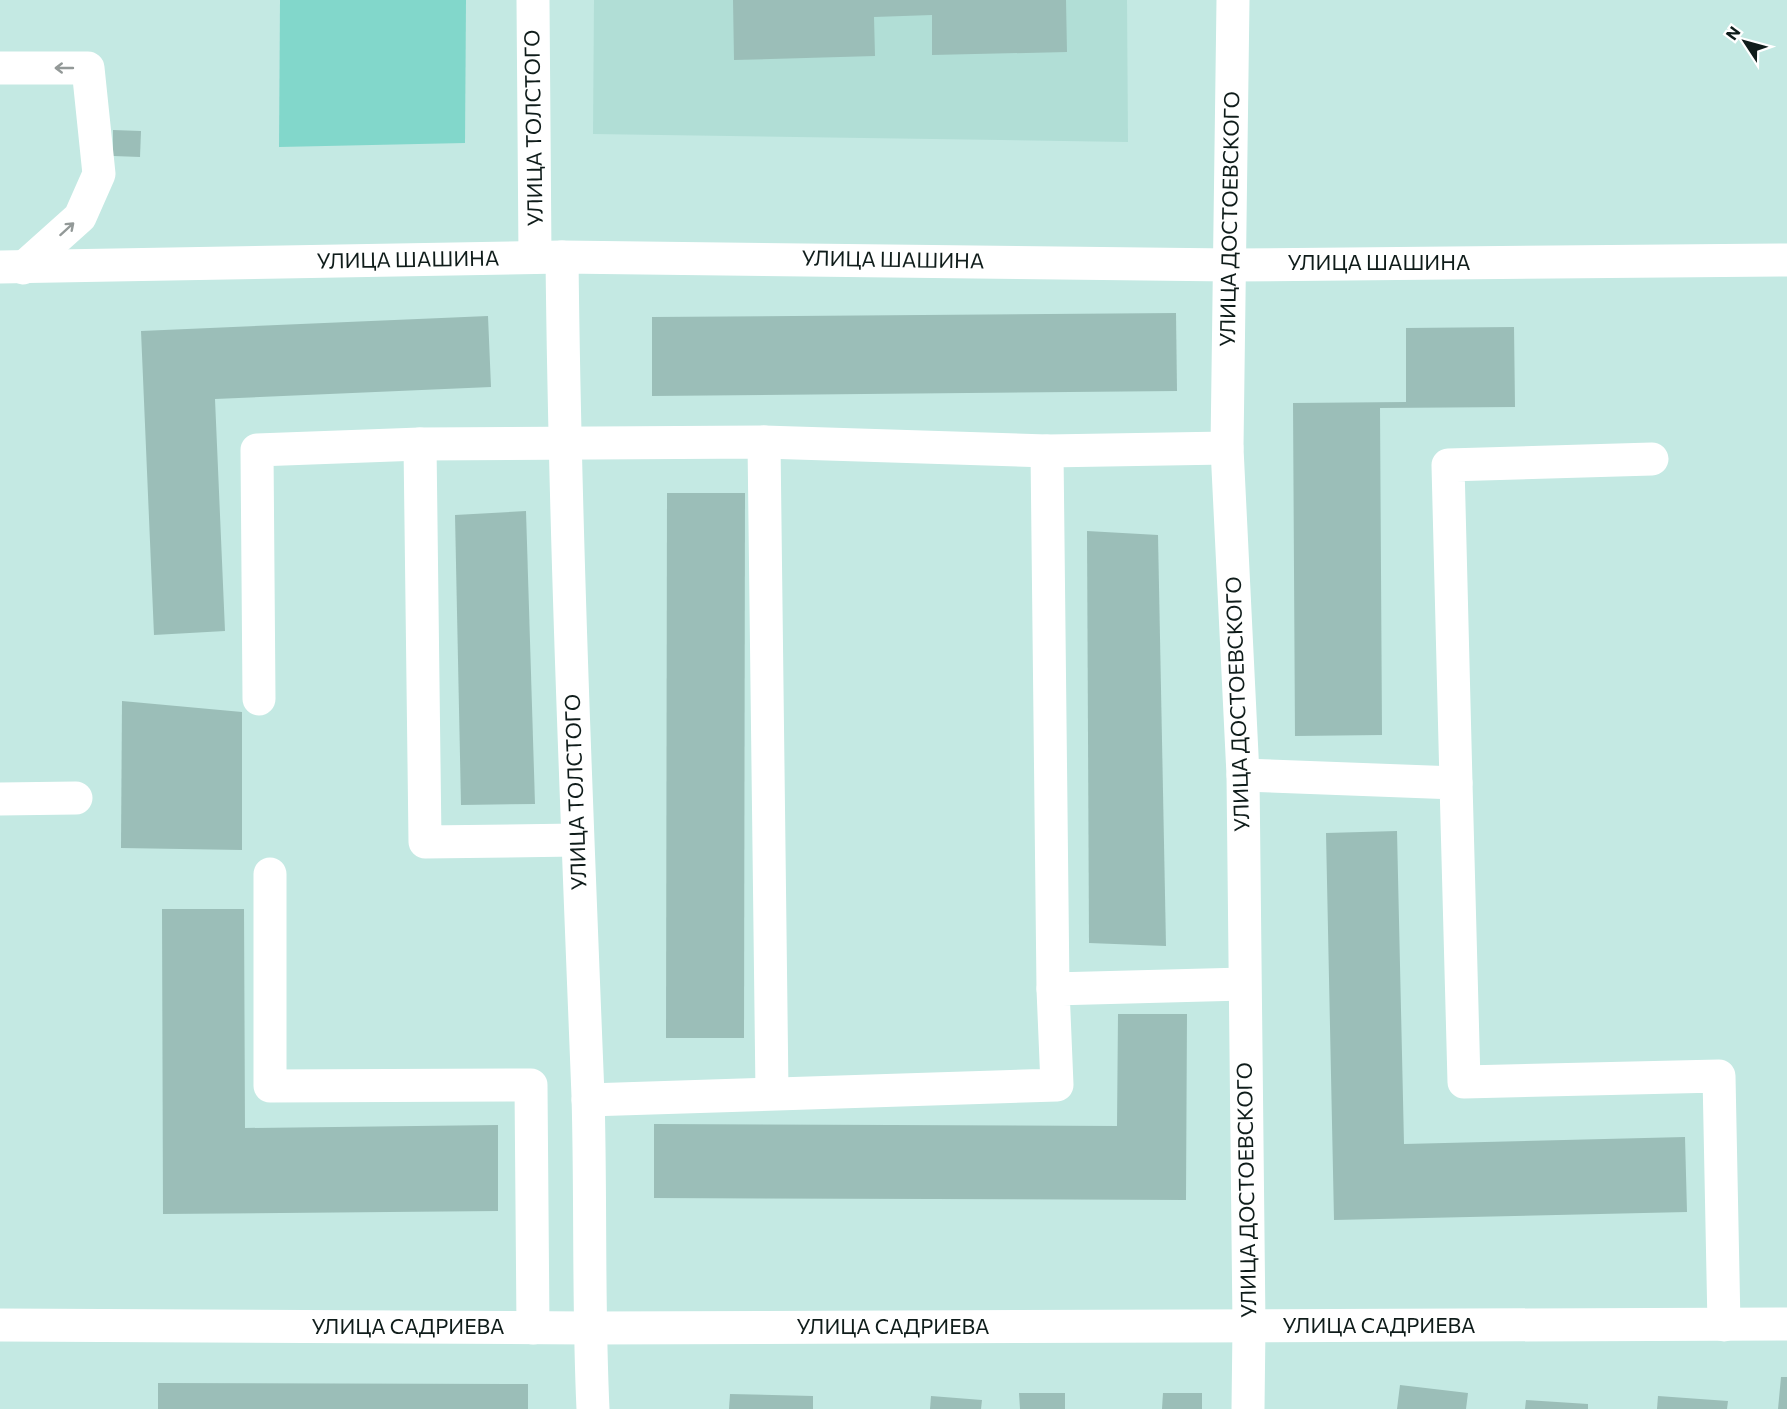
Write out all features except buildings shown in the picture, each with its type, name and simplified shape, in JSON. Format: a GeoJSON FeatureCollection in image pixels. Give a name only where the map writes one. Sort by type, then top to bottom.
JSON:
{"type":"FeatureCollection","features":[{"type":"Feature","properties":{"kind":"street","name":"УЛИЦА ТОЛСТОГО"},"geometry":{"type":"LineString","coordinates":[[533,0],[548,257],[564,443],[588,1100],[589,1328],[593,1409]]}},
{"type":"Feature","properties":{"kind":"street","name":"УЛИЦА ДОСТОЕВСКОГО"},"geometry":{"type":"LineString","coordinates":[[1233,0],[1227,448],[1244,775],[1248,1409]]}},
{"type":"Feature","properties":{"kind":"street"},"geometry":{"type":"LineString","coordinates":[[0,68],[88,68],[99,174],[80,217],[12,268]]}},
{"type":"Feature","properties":{"kind":"street","name":"УЛИЦА ШАШИНА"},"geometry":{"type":"LineString","coordinates":[[12,268],[548,257],[1231,265],[1787,260]]}},
{"type":"Feature","properties":{"kind":"street"},"geometry":{"type":"LineString","coordinates":[[764,442],[772,1094]]}},
{"type":"Feature","properties":{"kind":"street"},"geometry":{"type":"LineString","coordinates":[[259,699],[256,450],[420,444],[764,442],[1047,451],[1227,448]]}},
{"type":"Feature","properties":{"kind":"street"},"geometry":{"type":"LineString","coordinates":[[420,444],[425,842],[577,840]]}},
{"type":"Feature","properties":{"kind":"street"},"geometry":{"type":"LineString","coordinates":[[588,1100],[1057,1085],[1053,989],[1047,451]]}},
{"type":"Feature","properties":{"kind":"street"},"geometry":{"type":"LineString","coordinates":[[1652,459],[1448,465],[1464,1082],[1719,1076],[1724,1325]]}},
{"type":"Feature","properties":{"kind":"street"},"geometry":{"type":"LineString","coordinates":[[1244,775],[1456,783]]}},
{"type":"Feature","properties":{"kind":"street"},"geometry":{"type":"LineString","coordinates":[[0,799],[76,798]]}},
{"type":"Feature","properties":{"kind":"street"},"geometry":{"type":"LineString","coordinates":[[270,874],[270,1086],[531,1085],[533,1328]]}},
{"type":"Feature","properties":{"kind":"street"},"geometry":{"type":"LineString","coordinates":[[1053,989],[1244,984]]}},
{"type":"Feature","properties":{"kind":"street","name":"УЛИЦА САДРИЕВА"},"geometry":{"type":"LineString","coordinates":[[0,1325],[589,1328],[1787,1324]]}},
{"type":"Feature","properties":{"kind":"shaded area"},"geometry":{"type":"Polygon","coordinates":[[[594,0],[1127,0],[1128,142],[593,134],[594,0]]]}},
{"type":"Feature","properties":{"kind":"green space"},"geometry":{"type":"Polygon","coordinates":[[[280,0],[466,0],[465,143],[279,147],[280,0]]]}}]}
